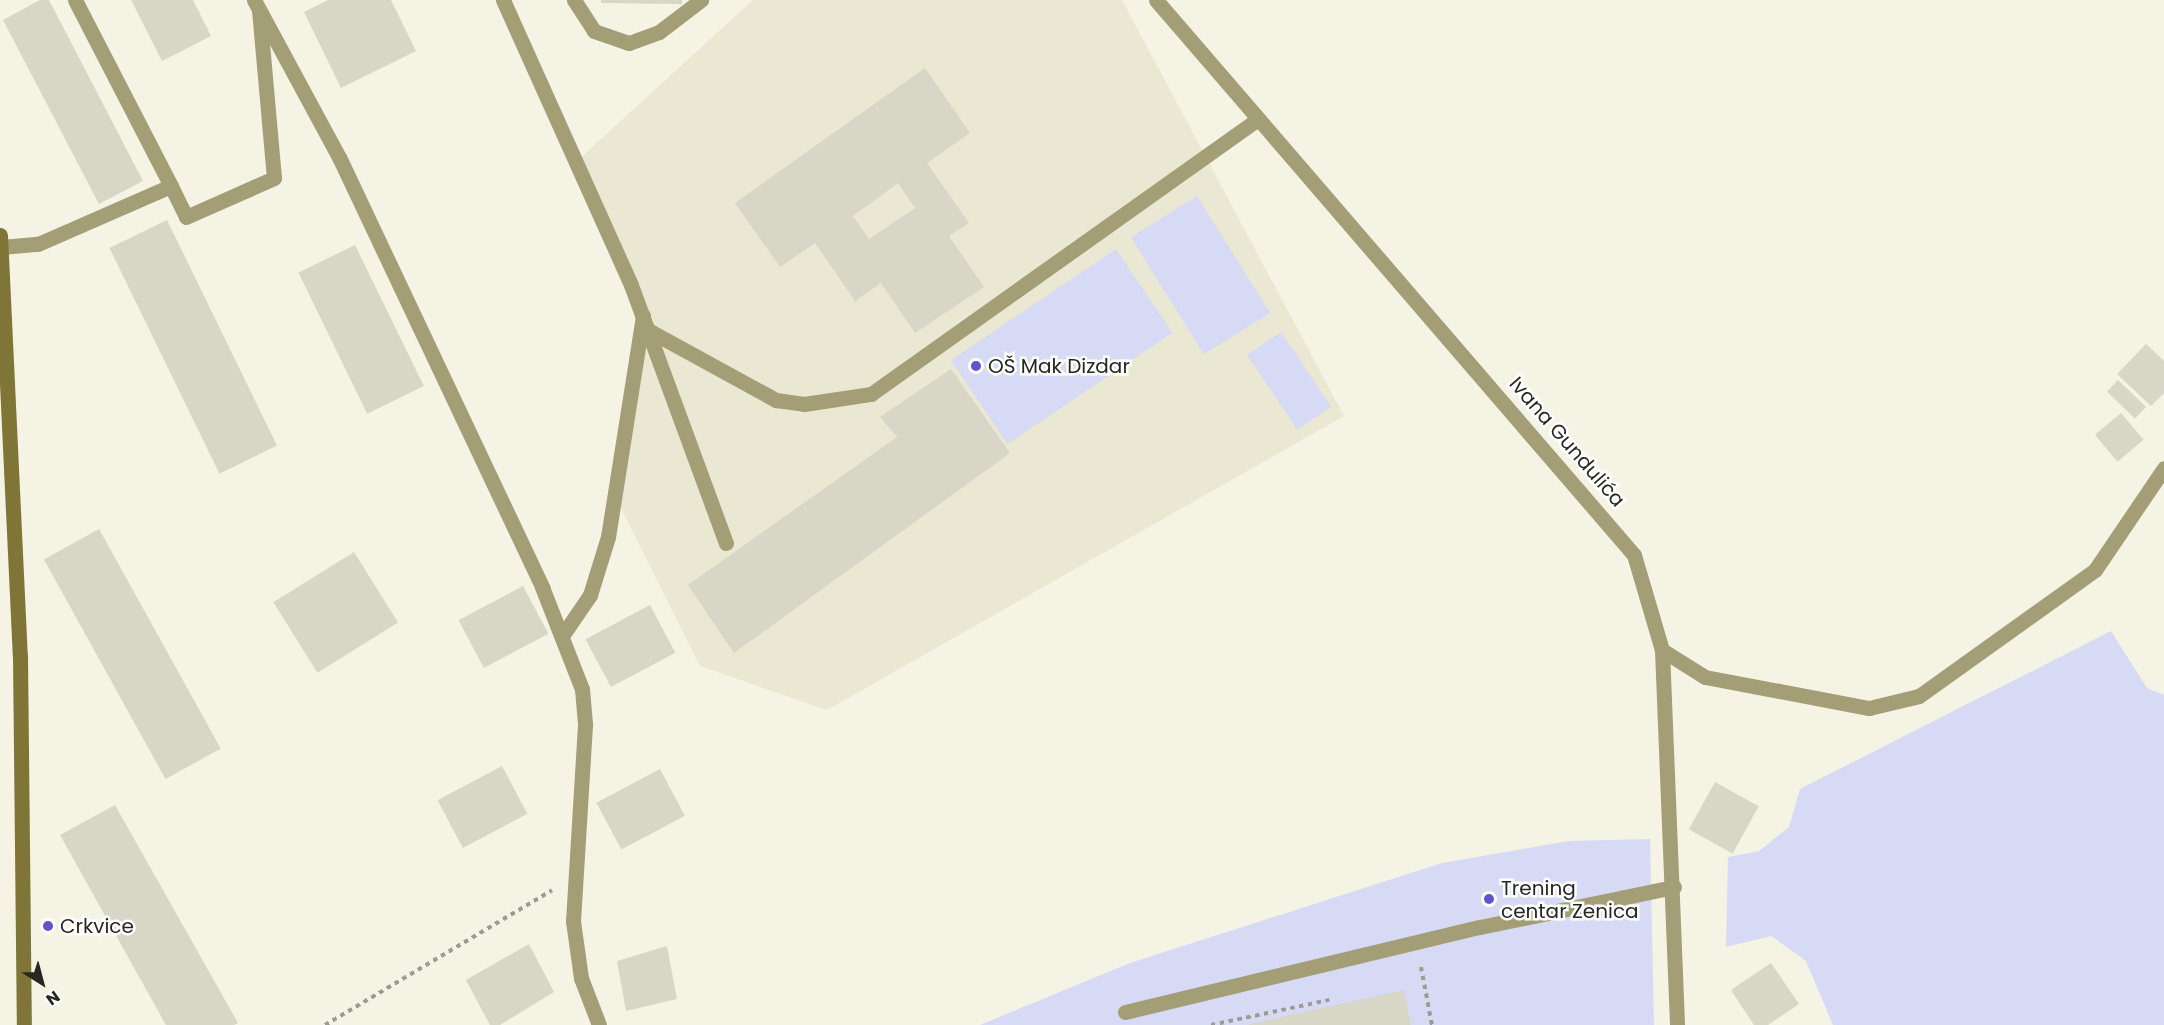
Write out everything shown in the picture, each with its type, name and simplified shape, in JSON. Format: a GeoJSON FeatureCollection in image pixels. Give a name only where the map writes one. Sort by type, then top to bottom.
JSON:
{"type":"FeatureCollection","features":[{"type":"Feature","properties":{"kind":"main road"},"geometry":{"type":"LineString","coordinates":[[1,241],[20,656],[24,1025]]}},
{"type":"Feature","properties":{"kind":"street"},"geometry":{"type":"LineString","coordinates":[[75,0],[186,217],[274,178],[256,5]]}},
{"type":"Feature","properties":{"kind":"street"},"geometry":{"type":"LineString","coordinates":[[503,0],[646,323],[726,543]]}},
{"type":"Feature","properties":{"kind":"street"},"geometry":{"type":"LineString","coordinates":[[574,0],[594,31],[629,43],[659,33],[701,0]]}},
{"type":"Feature","properties":{"kind":"street","name":"Ivana Gundulića"},"geometry":{"type":"LineString","coordinates":[[1156,0],[1256,120],[1605,516],[1634,555],[1662,650],[1674,887],[1677,1025]]}},
{"type":"Feature","properties":{"kind":"street"},"geometry":{"type":"LineString","coordinates":[[256,5],[339,157],[562,636],[582,688],[585,725],[573,921],[581,978],[599,1025]]}},
{"type":"Feature","properties":{"kind":"street"},"geometry":{"type":"LineString","coordinates":[[646,323],[776,400],[804,404],[871,394],[1256,120]]}},
{"type":"Feature","properties":{"kind":"street"},"geometry":{"type":"LineString","coordinates":[[1,241],[38,244],[171,186]]}},
{"type":"Feature","properties":{"kind":"street"},"geometry":{"type":"LineString","coordinates":[[562,636],[590,595],[608,537],[646,323]]}},
{"type":"Feature","properties":{"kind":"street"},"geometry":{"type":"LineString","coordinates":[[1662,650],[1705,677],[1869,708],[1919,696],[2095,570],[2164,468]]}},
{"type":"Feature","properties":{"kind":"street"},"geometry":{"type":"LineString","coordinates":[[1125,1012],[1416,942],[1674,887]]}},
{"type":"Feature","properties":{"kind":"path"},"geometry":{"type":"LineString","coordinates":[[325,1025],[575,876]]}},
{"type":"Feature","properties":{"kind":"path"},"geometry":{"type":"LineString","coordinates":[[1416,942],[1432,1025]]}},
{"type":"Feature","properties":{"kind":"path"},"geometry":{"type":"LineString","coordinates":[[1210,1025],[1329,1000]]}},
{"type":"Feature","properties":{"kind":"shaded area","name":"OŠ Mak Dizdar"},"geometry":{"type":"Polygon","coordinates":[[[753,0],[1122,0],[1344,416],[827,710],[700,666],[614,494],[643,316],[578,160],[753,0]]]}},
{"type":"Feature","properties":{"kind":"shaded area"},"geometry":{"type":"Polygon","coordinates":[[[1197,196],[1270,313],[1204,354],[1131,237],[1197,196]]]}},
{"type":"Feature","properties":{"kind":"shaded area"},"geometry":{"type":"Polygon","coordinates":[[[1116,249],[1172,333],[1008,444],[951,360],[1116,249]]]}},
{"type":"Feature","properties":{"kind":"shaded area"},"geometry":{"type":"Polygon","coordinates":[[[1281,332],[1331,407],[1297,430],[1247,355],[1281,332]]]}},
{"type":"Feature","properties":{"kind":"shaded area"},"geometry":{"type":"Polygon","coordinates":[[[2111,631],[2147,688],[2164,695],[2164,1025],[1833,1025],[1806,961],[1771,936],[1726,947],[1728,857],[1759,851],[1789,827],[1800,789],[2111,631]]]}},
{"type":"Feature","properties":{"kind":"shaded area","name":"Trening centar Zenica"},"geometry":{"type":"Polygon","coordinates":[[[1650,839],[1654,1025],[980,1025],[1130,963],[1442,863],[1569,841],[1650,839]]]}},
{"type":"Feature","properties":{"kind":"building"},"geometry":{"type":"Polygon","coordinates":[[[40,0],[49,0],[143,181],[99,204],[3,20],[40,0]]]}},
{"type":"Feature","properties":{"kind":"building"},"geometry":{"type":"Polygon","coordinates":[[[131,0],[193,0],[211,36],[162,61],[131,0]]]}},
{"type":"Feature","properties":{"kind":"building"},"geometry":{"type":"Polygon","coordinates":[[[328,0],[391,0],[416,51],[341,88],[304,12],[328,0]]]}},
{"type":"Feature","properties":{"kind":"building"},"geometry":{"type":"Polygon","coordinates":[[[601,0],[682,0],[682,4],[601,3],[601,0]]]}},
{"type":"Feature","properties":{"kind":"building"},"geometry":{"type":"Polygon","coordinates":[[[925,68],[970,133],[927,163],[969,223],[949,236],[984,287],[915,333],[881,283],[855,301],[815,243],[780,267],[735,203],[925,68]],[[898,183],[853,216],[869,239],[915,208],[898,183]]]}},
{"type":"Feature","properties":{"kind":"building"},"geometry":{"type":"Polygon","coordinates":[[[167,220],[277,446],[220,474],[109,248],[167,220]]]}},
{"type":"Feature","properties":{"kind":"building"},"geometry":{"type":"Polygon","coordinates":[[[355,245],[424,386],[367,414],[298,273],[355,245]]]}},
{"type":"Feature","properties":{"kind":"building"},"geometry":{"type":"Polygon","coordinates":[[[2146,344],[2164,361],[2164,393],[2151,406],[2117,374],[2146,344]]]}},
{"type":"Feature","properties":{"kind":"building"},"geometry":{"type":"Polygon","coordinates":[[[951,369],[1010,453],[734,653],[688,585],[897,437],[880,417],[951,369]]]}},
{"type":"Feature","properties":{"kind":"building"},"geometry":{"type":"Polygon","coordinates":[[[2118,380],[2146,407],[2135,419],[2107,392],[2118,380]]]}},
{"type":"Feature","properties":{"kind":"building"},"geometry":{"type":"Polygon","coordinates":[[[2121,413],[2143,440],[2117,462],[2095,435],[2121,413]]]}},
{"type":"Feature","properties":{"kind":"building"},"geometry":{"type":"Polygon","coordinates":[[[99,529],[221,749],[166,779],[44,560],[99,529]]]}},
{"type":"Feature","properties":{"kind":"building"},"geometry":{"type":"Polygon","coordinates":[[[354,552],[398,622],[317,673],[273,602],[354,552]]]}},
{"type":"Feature","properties":{"kind":"building"},"geometry":{"type":"Polygon","coordinates":[[[523,586],[548,634],[484,668],[459,620],[523,586]]]}},
{"type":"Feature","properties":{"kind":"building"},"geometry":{"type":"Polygon","coordinates":[[[650,605],[675,653],[611,687],[586,639],[650,605]]]}},
{"type":"Feature","properties":{"kind":"building"},"geometry":{"type":"Polygon","coordinates":[[[502,766],[527,814],[463,848],[438,800],[502,766]]]}},
{"type":"Feature","properties":{"kind":"building"},"geometry":{"type":"Polygon","coordinates":[[[660,769],[685,816],[621,850],[596,803],[660,769]]]}},
{"type":"Feature","properties":{"kind":"building"},"geometry":{"type":"Polygon","coordinates":[[[1715,782],[1759,806],[1733,853],[1689,829],[1715,782]]]}},
{"type":"Feature","properties":{"kind":"building"},"geometry":{"type":"Polygon","coordinates":[[[115,805],[238,1023],[234,1025],[166,1025],[60,835],[115,805]]]}},
{"type":"Feature","properties":{"kind":"building"},"geometry":{"type":"Polygon","coordinates":[[[529,944],[554,992],[500,1025],[490,1025],[466,980],[529,944]]]}},
{"type":"Feature","properties":{"kind":"building"},"geometry":{"type":"Polygon","coordinates":[[[667,946],[677,999],[626,1011],[617,961],[667,946]]]}},
{"type":"Feature","properties":{"kind":"building"},"geometry":{"type":"Polygon","coordinates":[[[1771,963],[1799,1004],[1768,1025],[1754,1025],[1731,990],[1771,963]]]}},
{"type":"Feature","properties":{"kind":"building"},"geometry":{"type":"Polygon","coordinates":[[[1404,990],[1411,1025],[1249,1025],[1249,1024],[1404,990]]]}},
{"type":"Feature","properties":{"kind":"place","name":"OŠ Mak Dizdar"},"geometry":{"type":"Point","coordinates":[976,366]}},
{"type":"Feature","properties":{"kind":"place","name":"Trening centar Zenica"},"geometry":{"type":"Point","coordinates":[1489,899]}},
{"type":"Feature","properties":{"kind":"place","name":"Crkvice"},"geometry":{"type":"Point","coordinates":[48,926]}}]}
